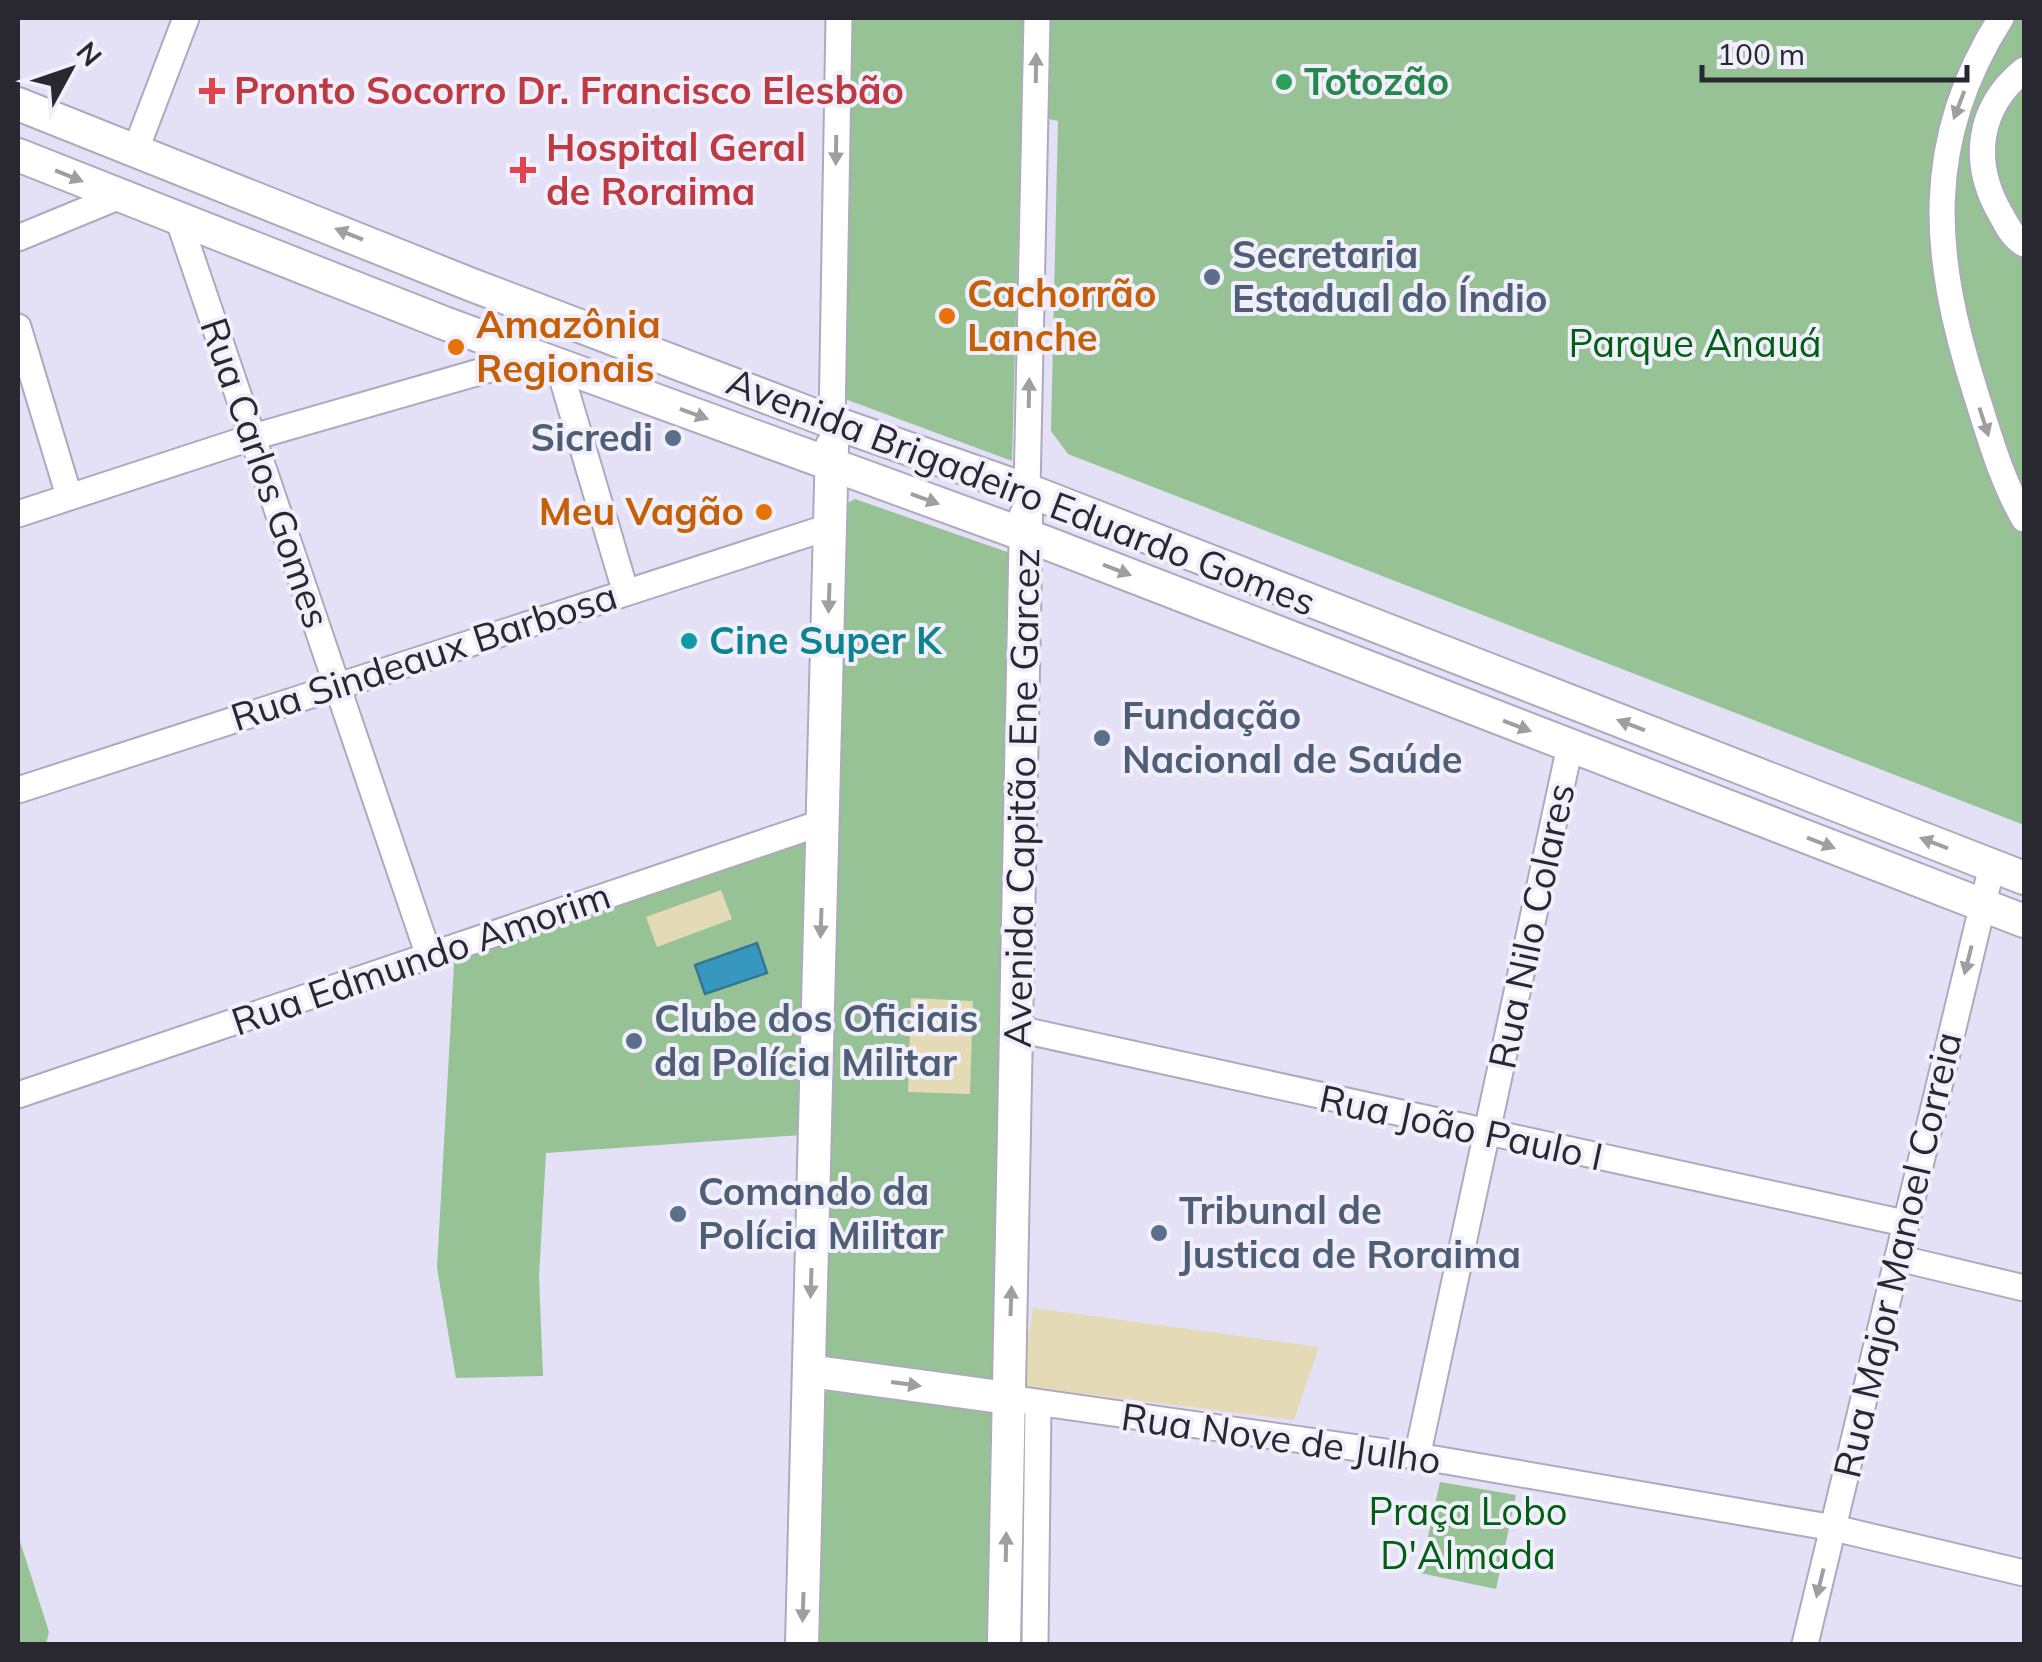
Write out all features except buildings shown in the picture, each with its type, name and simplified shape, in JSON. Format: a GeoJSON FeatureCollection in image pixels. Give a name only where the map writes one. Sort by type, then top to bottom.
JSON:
{"type":"FeatureCollection","features":[{"type":"Feature","properties":{"kind":"main road","name":"Avenida Brigadeiro Eduardo Gomes"},"geometry":{"type":"LineString","coordinates":[[18,104],[472,285],[832,422],[1027,490],[2024,878]]}},
{"type":"Feature","properties":{"kind":"main road","name":"Avenida Brigadeiro Eduardo Gomes"},"geometry":{"type":"LineString","coordinates":[[18,156],[444,323],[1026,535],[2024,921]]}},
{"type":"Feature","properties":{"kind":"main road"},"geometry":{"type":"LineString","coordinates":[[374,295],[404,296],[417,286],[415,270],[390,251]]}},
{"type":"Feature","properties":{"kind":"main road"},"geometry":{"type":"LineString","coordinates":[[444,323],[422,304],[423,288],[435,280],[472,285]]}},
{"type":"Feature","properties":{"kind":"main road"},"geometry":{"type":"LineString","coordinates":[[802,1644],[832,422]]}},
{"type":"Feature","properties":{"kind":"main road","name":"Avenida Capitão Ene Garcez"},"geometry":{"type":"LineString","coordinates":[[1004,1644],[1023,1402],[1018,1028],[1027,490]]}},
{"type":"Feature","properties":{"kind":"main road"},"geometry":{"type":"LineString","coordinates":[[809,1370],[1023,1402]]}},
{"type":"Feature","properties":{"kind":"street"},"geometry":{"type":"LineString","coordinates":[[136,149],[186,18]]}},
{"type":"Feature","properties":{"kind":"street"},"geometry":{"type":"LineString","coordinates":[[832,422],[839,18]]}},
{"type":"Feature","properties":{"kind":"street","name":"Avenida Capitão Ene Garcez"},"geometry":{"type":"LineString","coordinates":[[1027,490],[1038,18]]}},
{"type":"Feature","properties":{"kind":"street"},"geometry":{"type":"LineString","coordinates":[[2001,18],[1954,113],[1940,177],[1941,257],[1964,358],[1992,448],[2024,519]]}},
{"type":"Feature","properties":{"kind":"street"},"geometry":{"type":"LineString","coordinates":[[2024,70],[1988,113],[1979,155],[1992,198],[2015,238],[2024,244]]}},
{"type":"Feature","properties":{"kind":"street"},"geometry":{"type":"LineString","coordinates":[[18,238],[120,196]]}},
{"type":"Feature","properties":{"kind":"street","name":"Rua Carlos Gomes"},"geometry":{"type":"LineString","coordinates":[[178,218],[429,956]]}},
{"type":"Feature","properties":{"kind":"street"},"geometry":{"type":"LineString","coordinates":[[18,327],[70,496]]}},
{"type":"Feature","properties":{"kind":"street"},"geometry":{"type":"LineString","coordinates":[[18,514],[252,437],[546,360],[625,590]]}},
{"type":"Feature","properties":{"kind":"street","name":"Rua Sindeaux Barbosa"},"geometry":{"type":"LineString","coordinates":[[18,790],[832,526]]}},
{"type":"Feature","properties":{"kind":"street","name":"Rua Nilo Colares"},"geometry":{"type":"LineString","coordinates":[[1417,1457],[1570,746]]}},
{"type":"Feature","properties":{"kind":"street","name":"Rua Edmundo Amorim"},"geometry":{"type":"LineString","coordinates":[[18,1094],[824,822]]}},
{"type":"Feature","properties":{"kind":"street","name":"Rua Major Manoel Correia"},"geometry":{"type":"LineString","coordinates":[[1805,1644],[1992,866]]}},
{"type":"Feature","properties":{"kind":"street","name":"Rua João Paulo I"},"geometry":{"type":"LineString","coordinates":[[1018,1028],[1904,1223]]}},
{"type":"Feature","properties":{"kind":"street"},"geometry":{"type":"LineString","coordinates":[[1898,1258],[2024,1288]]}},
{"type":"Feature","properties":{"kind":"street","name":"Avenida Capitão Ene Garcez"},"geometry":{"type":"LineString","coordinates":[[1023,1402],[1035,1644]]}},
{"type":"Feature","properties":{"kind":"street","name":"Rua Nove de Julho"},"geometry":{"type":"LineString","coordinates":[[1023,1402],[1417,1457],[1834,1528],[2024,1573]]}},
{"type":"Feature","properties":{"kind":"green space"},"geometry":{"type":"Polygon","coordinates":[[[853,18],[1024,18],[1012,461],[845,399],[853,18]]]}},
{"type":"Feature","properties":{"kind":"green space","name":"Parque Anauá"},"geometry":{"type":"Polygon","coordinates":[[[1050,18],[2024,18],[2024,825],[1068,454],[1051,431],[1058,121],[1049,119],[1050,18]]]}},
{"type":"Feature","properties":{"kind":"green space"},"geometry":{"type":"Polygon","coordinates":[[[855,499],[1013,554],[997,1644],[817,1644],[837,899],[832,881],[842,506],[855,499]]]}},
{"type":"Feature","properties":{"kind":"green space","name":"Clube dos Oficiais da Polícia Militar"},"geometry":{"type":"Polygon","coordinates":[[[824,822],[815,1134],[546,1153],[539,1276],[543,1376],[456,1378],[437,1268],[455,947],[824,822]]]}},
{"type":"Feature","properties":{"kind":"green space","name":"Praça Lobo D'Almada"},"geometry":{"type":"Polygon","coordinates":[[[1440,1482],[1516,1495],[1496,1589],[1420,1573],[1440,1482]]]}},
{"type":"Feature","properties":{"kind":"green space"},"geometry":{"type":"Polygon","coordinates":[[[18,1535],[49,1632],[46,1644],[18,1644],[18,1535]]]}},
{"type":"Feature","properties":{"kind":"sand"},"geometry":{"type":"Polygon","coordinates":[[[721,890],[732,919],[657,947],[646,917],[721,890]]]}},
{"type":"Feature","properties":{"kind":"sand"},"geometry":{"type":"Polygon","coordinates":[[[911,998],[973,1001],[970,1094],[908,1092],[911,998]]]}},
{"type":"Feature","properties":{"kind":"sand"},"geometry":{"type":"Polygon","coordinates":[[[1033,1308],[1319,1347],[1294,1420],[1021,1386],[1033,1308]]]}},
{"type":"Feature","properties":{"kind":"water"},"geometry":{"type":"Polygon","coordinates":[[[757,943],[767,973],[705,994],[695,965],[757,943]]]}},
{"type":"Feature","properties":{"kind":"place","name":"Totozão"},"geometry":{"type":"Point","coordinates":[1284,82]}},
{"type":"Feature","properties":{"kind":"place","name":"Pronto Socorro Dr. Francisco Elesbão"},"geometry":{"type":"Point","coordinates":[212,91]}},
{"type":"Feature","properties":{"kind":"place","name":"Hospital Geral de Roraima"},"geometry":{"type":"Point","coordinates":[523,170]}},
{"type":"Feature","properties":{"kind":"place","name":"Secretaria Estadual do Índio"},"geometry":{"type":"Point","coordinates":[1212,277]}},
{"type":"Feature","properties":{"kind":"place","name":"Cachorrão Lanche"},"geometry":{"type":"Point","coordinates":[947,316]}},
{"type":"Feature","properties":{"kind":"place","name":"Amazônia Regionais"},"geometry":{"type":"Point","coordinates":[456,347]}},
{"type":"Feature","properties":{"kind":"place","name":"Sicredi"},"geometry":{"type":"Point","coordinates":[673,438]}},
{"type":"Feature","properties":{"kind":"place","name":"Meu Vagão"},"geometry":{"type":"Point","coordinates":[764,512]}},
{"type":"Feature","properties":{"kind":"place","name":"Cine Super K"},"geometry":{"type":"Point","coordinates":[689,641]}},
{"type":"Feature","properties":{"kind":"place","name":"Fundação Nacional de Saúde"},"geometry":{"type":"Point","coordinates":[1102,738]}},
{"type":"Feature","properties":{"kind":"place","name":"Clube dos Oficiais da Polícia Militar"},"geometry":{"type":"Point","coordinates":[634,1041]}},
{"type":"Feature","properties":{"kind":"place","name":"Comando da Polícia Militar"},"geometry":{"type":"Point","coordinates":[678,1214]}},
{"type":"Feature","properties":{"kind":"place","name":"Tribunal de Justica de Roraima"},"geometry":{"type":"Point","coordinates":[1159,1233]}}]}
